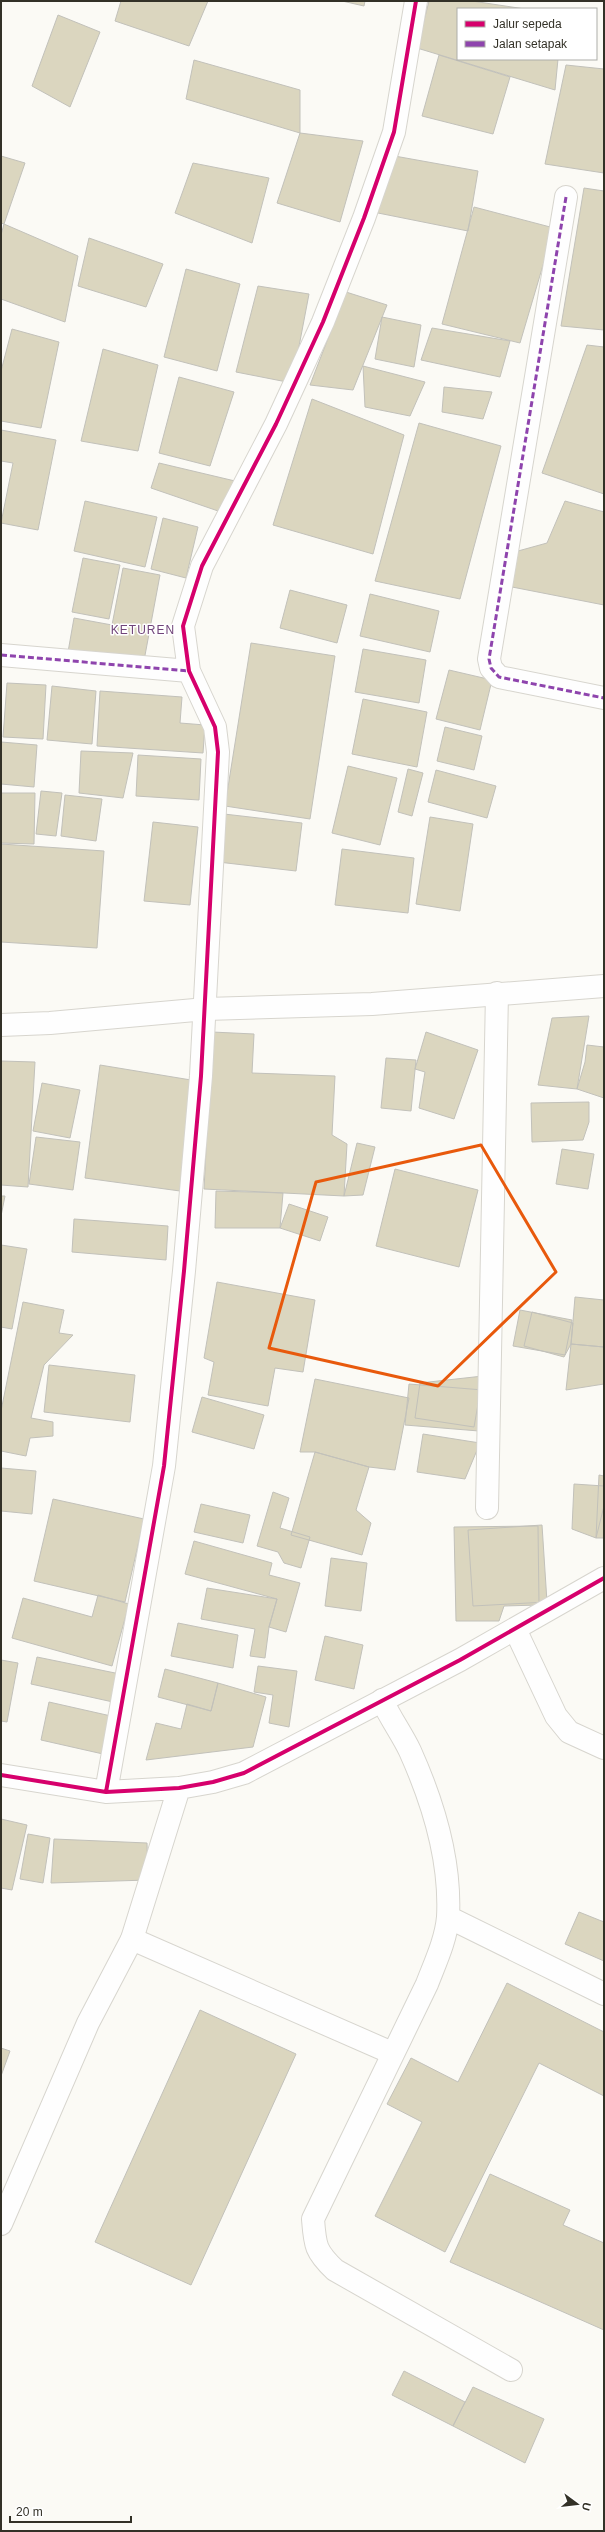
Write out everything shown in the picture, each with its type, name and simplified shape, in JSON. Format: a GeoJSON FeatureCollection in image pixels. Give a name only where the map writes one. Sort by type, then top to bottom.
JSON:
{"type":"FeatureCollection","features":[{"type":"Feature","properties":{"kind":"street"},"geometry":{"type":"LineString","coordinates":[[106,1792],[164,1466],[184,1271],[205,1001],[218,752],[214,727],[189,671],[183,626],[202,566],[276,424],[323,322],[394,132],[416,1]]}},
{"type":"Feature","properties":{"kind":"street"},"geometry":{"type":"LineString","coordinates":[[566,197],[489,660],[491,668],[499,677],[604,698]]}},
{"type":"Feature","properties":{"kind":"street"},"geometry":{"type":"LineString","coordinates":[[1,655],[189,671]]}},
{"type":"Feature","properties":{"kind":"street"},"geometry":{"type":"LineString","coordinates":[[1,1025],[50,1023],[205,1001],[372,1004],[497,993],[604,986]]}},
{"type":"Feature","properties":{"kind":"street"},"geometry":{"type":"LineString","coordinates":[[487,1508],[497,993]]}},
{"type":"Feature","properties":{"kind":"street"},"geometry":{"type":"LineString","coordinates":[[1,1775],[106,1792],[179,1788],[213,1782],[244,1773],[385,1707],[519,1638],[604,1578]]}},
{"type":"Feature","properties":{"kind":"street"},"geometry":{"type":"LineString","coordinates":[[519,1638],[545,1695],[556,1716],[568,1732],[604,1748]]}},
{"type":"Feature","properties":{"kind":"street"},"geometry":{"type":"LineString","coordinates":[[385,1707],[409,1749],[434,1811],[445,1873],[448,1917],[440,1951],[427,1984],[318,2206],[313,2219],[315,2242],[321,2256],[335,2270],[511,2370]]}},
{"type":"Feature","properties":{"kind":"street"},"geometry":{"type":"LineString","coordinates":[[1,2224],[88,2023],[132,1939],[179,1788]]}},
{"type":"Feature","properties":{"kind":"street"},"geometry":{"type":"LineString","coordinates":[[448,1917],[604,1994]]}},
{"type":"Feature","properties":{"kind":"street"},"geometry":{"type":"LineString","coordinates":[[132,1939],[392,2053]]}},
{"type":"Feature","properties":{"kind":"highlighted area"},"geometry":{"type":"Polygon","coordinates":[[[481,1145],[556,1272],[438,1386],[269,1348],[316,1182],[481,1145]]]}},
{"type":"Feature","properties":{"kind":"building"},"geometry":{"type":"Polygon","coordinates":[[[121,1],[208,1],[189,46],[115,21],[121,1]]]}},
{"type":"Feature","properties":{"kind":"building"},"geometry":{"type":"Polygon","coordinates":[[[342,1],[365,1],[364,6],[342,1]]]}},
{"type":"Feature","properties":{"kind":"building"},"geometry":{"type":"Polygon","coordinates":[[[429,1],[472,1],[518,8],[457,8],[457,60],[558,60],[555,90],[417,48],[429,1]]]}},
{"type":"Feature","properties":{"kind":"building"},"geometry":{"type":"Polygon","coordinates":[[[58,15],[100,32],[70,107],[32,86],[58,15]]]}},
{"type":"Feature","properties":{"kind":"building"},"geometry":{"type":"Polygon","coordinates":[[[439,55],[510,77],[493,134],[422,116],[439,55]]]}},
{"type":"Feature","properties":{"kind":"building"},"geometry":{"type":"Polygon","coordinates":[[[194,60],[300,90],[300,133],[186,99],[194,60]]]}},
{"type":"Feature","properties":{"kind":"building"},"geometry":{"type":"Polygon","coordinates":[[[566,65],[604,69],[604,173],[545,164],[566,65]]]}},
{"type":"Feature","properties":{"kind":"building"},"geometry":{"type":"Polygon","coordinates":[[[300,133],[363,141],[340,222],[277,203],[300,133]]]}},
{"type":"Feature","properties":{"kind":"building"},"geometry":{"type":"Polygon","coordinates":[[[389,155],[478,171],[468,231],[373,212],[389,155]]]}},
{"type":"Feature","properties":{"kind":"building"},"geometry":{"type":"Polygon","coordinates":[[[1,156],[25,163],[4,224],[1,223],[1,156]]]}},
{"type":"Feature","properties":{"kind":"building"},"geometry":{"type":"Polygon","coordinates":[[[193,163],[269,178],[252,243],[175,213],[193,163]]]}},
{"type":"Feature","properties":{"kind":"building"},"geometry":{"type":"Polygon","coordinates":[[[584,188],[604,191],[604,330],[561,326],[584,188]]]}},
{"type":"Feature","properties":{"kind":"building"},"geometry":{"type":"Polygon","coordinates":[[[474,207],[554,228],[520,343],[442,324],[474,207]]]}},
{"type":"Feature","properties":{"kind":"building"},"geometry":{"type":"Polygon","coordinates":[[[4,224],[78,256],[65,322],[1,299],[1,235],[4,224]]]}},
{"type":"Feature","properties":{"kind":"building"},"geometry":{"type":"Polygon","coordinates":[[[89,238],[163,264],[146,307],[78,286],[89,238]]]}},
{"type":"Feature","properties":{"kind":"building"},"geometry":{"type":"Polygon","coordinates":[[[186,269],[240,284],[217,371],[164,357],[186,269]]]}},
{"type":"Feature","properties":{"kind":"building"},"geometry":{"type":"Polygon","coordinates":[[[258,286],[309,294],[292,383],[236,372],[258,286]]]}},
{"type":"Feature","properties":{"kind":"building"},"geometry":{"type":"Polygon","coordinates":[[[346,292],[387,305],[353,390],[310,385],[346,292]]]}},
{"type":"Feature","properties":{"kind":"building"},"geometry":{"type":"Polygon","coordinates":[[[382,317],[421,325],[414,367],[375,359],[382,317]]]}},
{"type":"Feature","properties":{"kind":"building"},"geometry":{"type":"Polygon","coordinates":[[[432,328],[510,341],[500,377],[421,360],[432,328]]]}},
{"type":"Feature","properties":{"kind":"building"},"geometry":{"type":"Polygon","coordinates":[[[12,329],[59,342],[41,428],[1,421],[1,371],[12,329]]]}},
{"type":"Feature","properties":{"kind":"building"},"geometry":{"type":"Polygon","coordinates":[[[587,345],[604,347],[604,494],[542,473],[587,345]]]}},
{"type":"Feature","properties":{"kind":"building"},"geometry":{"type":"Polygon","coordinates":[[[103,349],[158,365],[138,451],[81,441],[103,349]]]}},
{"type":"Feature","properties":{"kind":"building"},"geometry":{"type":"Polygon","coordinates":[[[363,366],[425,382],[410,416],[365,407],[363,366]]]}},
{"type":"Feature","properties":{"kind":"building"},"geometry":{"type":"Polygon","coordinates":[[[179,377],[234,392],[210,466],[159,453],[179,377]]]}},
{"type":"Feature","properties":{"kind":"building"},"geometry":{"type":"Polygon","coordinates":[[[444,387],[492,392],[483,419],[442,412],[444,387]]]}},
{"type":"Feature","properties":{"kind":"building"},"geometry":{"type":"Polygon","coordinates":[[[312,399],[404,435],[373,554],[273,525],[312,399]]]}},
{"type":"Feature","properties":{"kind":"building"},"geometry":{"type":"Polygon","coordinates":[[[419,423],[501,446],[460,599],[375,581],[419,423]]]}},
{"type":"Feature","properties":{"kind":"building"},"geometry":{"type":"Polygon","coordinates":[[[1,430],[56,440],[38,530],[1,523],[13,463],[1,461],[1,430]]]}},
{"type":"Feature","properties":{"kind":"building"},"geometry":{"type":"Polygon","coordinates":[[[159,463],[235,481],[224,513],[151,488],[159,463]]]}},
{"type":"Feature","properties":{"kind":"building"},"geometry":{"type":"Polygon","coordinates":[[[85,501],[157,517],[145,567],[74,551],[85,501]]]}},
{"type":"Feature","properties":{"kind":"building"},"geometry":{"type":"Polygon","coordinates":[[[565,501],[604,512],[604,605],[507,586],[518,551],[547,543],[565,501]]]}},
{"type":"Feature","properties":{"kind":"building"},"geometry":{"type":"Polygon","coordinates":[[[163,518],[198,527],[186,578],[151,569],[163,518]]]}},
{"type":"Feature","properties":{"kind":"building"},"geometry":{"type":"Polygon","coordinates":[[[83,558],[120,565],[109,619],[72,612],[83,558]]]}},
{"type":"Feature","properties":{"kind":"building"},"geometry":{"type":"Polygon","coordinates":[[[123,568],[160,575],[143,666],[68,652],[74,618],[112,625],[123,568]]]}},
{"type":"Feature","properties":{"kind":"building"},"geometry":{"type":"Polygon","coordinates":[[[290,590],[347,605],[337,643],[280,628],[290,590]]]}},
{"type":"Feature","properties":{"kind":"building"},"geometry":{"type":"Polygon","coordinates":[[[370,594],[439,611],[430,652],[360,636],[370,594]]]}},
{"type":"Feature","properties":{"kind":"building"},"geometry":{"type":"Polygon","coordinates":[[[251,643],[335,656],[310,819],[225,806],[251,643]]]}},
{"type":"Feature","properties":{"kind":"building"},"geometry":{"type":"Polygon","coordinates":[[[363,649],[426,660],[419,703],[355,692],[363,649]]]}},
{"type":"Feature","properties":{"kind":"building"},"geometry":{"type":"Polygon","coordinates":[[[449,670],[492,680],[480,730],[436,719],[449,670]]]}},
{"type":"Feature","properties":{"kind":"building"},"geometry":{"type":"Polygon","coordinates":[[[7,683],[46,685],[43,739],[3,737],[7,683]]]}},
{"type":"Feature","properties":{"kind":"building"},"geometry":{"type":"Polygon","coordinates":[[[52,686],[96,691],[92,744],[47,740],[52,686]]]}},
{"type":"Feature","properties":{"kind":"building"},"geometry":{"type":"Polygon","coordinates":[[[100,691],[182,697],[180,723],[205,725],[203,753],[97,746],[100,691]]]}},
{"type":"Feature","properties":{"kind":"building"},"geometry":{"type":"Polygon","coordinates":[[[363,699],[427,712],[417,767],[352,754],[363,699]]]}},
{"type":"Feature","properties":{"kind":"building"},"geometry":{"type":"Polygon","coordinates":[[[445,727],[482,736],[474,770],[437,761],[445,727]]]}},
{"type":"Feature","properties":{"kind":"building"},"geometry":{"type":"Polygon","coordinates":[[[1,742],[37,745],[34,787],[1,784],[1,742]]]}},
{"type":"Feature","properties":{"kind":"building"},"geometry":{"type":"Polygon","coordinates":[[[81,751],[133,753],[123,798],[79,793],[81,751]]]}},
{"type":"Feature","properties":{"kind":"building"},"geometry":{"type":"Polygon","coordinates":[[[138,755],[201,759],[199,800],[136,796],[138,755]]]}},
{"type":"Feature","properties":{"kind":"building"},"geometry":{"type":"Polygon","coordinates":[[[348,766],[397,778],[380,845],[332,833],[348,766]]]}},
{"type":"Feature","properties":{"kind":"building"},"geometry":{"type":"Polygon","coordinates":[[[408,769],[423,773],[412,816],[398,812],[408,769]]]}},
{"type":"Feature","properties":{"kind":"building"},"geometry":{"type":"Polygon","coordinates":[[[436,770],[496,786],[487,818],[428,802],[436,770]]]}},
{"type":"Feature","properties":{"kind":"building"},"geometry":{"type":"Polygon","coordinates":[[[41,791],[62,793],[56,836],[36,834],[41,791]]]}},
{"type":"Feature","properties":{"kind":"building"},"geometry":{"type":"Polygon","coordinates":[[[1,793],[35,793],[34,844],[1,843],[1,793]]]}},
{"type":"Feature","properties":{"kind":"building"},"geometry":{"type":"Polygon","coordinates":[[[65,795],[102,799],[96,841],[61,836],[65,795]]]}},
{"type":"Feature","properties":{"kind":"building"},"geometry":{"type":"Polygon","coordinates":[[[224,814],[302,823],[296,871],[218,862],[224,814]]]}},
{"type":"Feature","properties":{"kind":"building"},"geometry":{"type":"Polygon","coordinates":[[[430,817],[473,824],[460,911],[416,904],[430,817]]]}},
{"type":"Feature","properties":{"kind":"building"},"geometry":{"type":"Polygon","coordinates":[[[153,822],[198,827],[190,905],[144,901],[153,822]]]}},
{"type":"Feature","properties":{"kind":"building"},"geometry":{"type":"Polygon","coordinates":[[[1,844],[104,851],[97,948],[1,942],[1,844]]]}},
{"type":"Feature","properties":{"kind":"building"},"geometry":{"type":"Polygon","coordinates":[[[342,849],[414,858],[408,913],[335,905],[342,849]]]}},
{"type":"Feature","properties":{"kind":"building"},"geometry":{"type":"Polygon","coordinates":[[[589,1016],[577,1089],[538,1085],[552,1018],[589,1016]]]}},
{"type":"Feature","properties":{"kind":"building"},"geometry":{"type":"Polygon","coordinates":[[[212,1032],[254,1034],[252,1073],[335,1076],[332,1135],[347,1144],[344,1196],[204,1189],[212,1032]]]}},
{"type":"Feature","properties":{"kind":"building"},"geometry":{"type":"Polygon","coordinates":[[[426,1032],[478,1050],[454,1119],[419,1108],[425,1072],[415,1069],[426,1032]]]}},
{"type":"Feature","properties":{"kind":"building"},"geometry":{"type":"Polygon","coordinates":[[[587,1045],[604,1047],[604,1098],[577,1089],[585,1062],[587,1045]]]}},
{"type":"Feature","properties":{"kind":"building"},"geometry":{"type":"Polygon","coordinates":[[[386,1058],[416,1060],[411,1111],[381,1108],[386,1058]]]}},
{"type":"Feature","properties":{"kind":"building"},"geometry":{"type":"Polygon","coordinates":[[[1,1061],[35,1062],[28,1187],[1,1185],[1,1061]]]}},
{"type":"Feature","properties":{"kind":"building"},"geometry":{"type":"Polygon","coordinates":[[[100,1065],[191,1080],[180,1191],[85,1178],[100,1065]]]}},
{"type":"Feature","properties":{"kind":"building"},"geometry":{"type":"Polygon","coordinates":[[[42,1083],[80,1090],[70,1138],[33,1131],[42,1083]]]}},
{"type":"Feature","properties":{"kind":"building"},"geometry":{"type":"Polygon","coordinates":[[[589,1102],[589,1122],[583,1140],[532,1142],[531,1103],[589,1102]]]}},
{"type":"Feature","properties":{"kind":"building"},"geometry":{"type":"Polygon","coordinates":[[[36,1137],[80,1142],[73,1190],[29,1184],[36,1137]]]}},
{"type":"Feature","properties":{"kind":"building"},"geometry":{"type":"Polygon","coordinates":[[[357,1143],[375,1147],[363,1195],[344,1196],[357,1143]]]}},
{"type":"Feature","properties":{"kind":"building"},"geometry":{"type":"Polygon","coordinates":[[[562,1149],[594,1154],[588,1189],[556,1184],[562,1149]]]}},
{"type":"Feature","properties":{"kind":"building"},"geometry":{"type":"Polygon","coordinates":[[[395,1169],[478,1190],[459,1267],[376,1246],[395,1169]]]}},
{"type":"Feature","properties":{"kind":"building"},"geometry":{"type":"Polygon","coordinates":[[[216,1191],[283,1193],[280,1228],[215,1228],[216,1191]]]}},
{"type":"Feature","properties":{"kind":"building"},"geometry":{"type":"Polygon","coordinates":[[[1,1196],[5,1196],[1,1216],[1,1196]]]}},
{"type":"Feature","properties":{"kind":"building"},"geometry":{"type":"Polygon","coordinates":[[[289,1204],[328,1217],[320,1241],[280,1228],[289,1204]]]}},
{"type":"Feature","properties":{"kind":"building"},"geometry":{"type":"Polygon","coordinates":[[[74,1219],[168,1226],[166,1260],[72,1252],[74,1219]]]}},
{"type":"Feature","properties":{"kind":"building"},"geometry":{"type":"Polygon","coordinates":[[[1,1245],[27,1249],[12,1329],[1,1327],[1,1245]]]}},
{"type":"Feature","properties":{"kind":"building"},"geometry":{"type":"Polygon","coordinates":[[[217,1282],[315,1300],[303,1372],[275,1368],[268,1406],[208,1395],[214,1362],[204,1358],[217,1282]]]}},
{"type":"Feature","properties":{"kind":"building"},"geometry":{"type":"Polygon","coordinates":[[[575,1297],[604,1300],[604,1347],[571,1344],[575,1297]]]}},
{"type":"Feature","properties":{"kind":"building"},"geometry":{"type":"Polygon","coordinates":[[[23,1302],[64,1310],[59,1333],[73,1335],[44,1365],[31,1418],[53,1422],[53,1436],[30,1438],[26,1456],[1,1451],[1,1411],[23,1302]]]}},
{"type":"Feature","properties":{"kind":"building"},"geometry":{"type":"Polygon","coordinates":[[[520,1310],[572,1320],[565,1355],[513,1346],[520,1310]]]}},
{"type":"Feature","properties":{"kind":"building"},"geometry":{"type":"Polygon","coordinates":[[[532,1312],[573,1323],[571,1344],[564,1357],[524,1346],[532,1312]]]}},
{"type":"Feature","properties":{"kind":"building"},"geometry":{"type":"Polygon","coordinates":[[[571,1344],[604,1347],[604,1384],[566,1390],[571,1344]]]}},
{"type":"Feature","properties":{"kind":"building"},"geometry":{"type":"Polygon","coordinates":[[[49,1365],[135,1375],[130,1422],[44,1412],[49,1365]]]}},
{"type":"Feature","properties":{"kind":"building"},"geometry":{"type":"Polygon","coordinates":[[[483,1376],[474,1427],[415,1418],[420,1383],[483,1376]]]}},
{"type":"Feature","properties":{"kind":"building"},"geometry":{"type":"Polygon","coordinates":[[[315,1379],[409,1398],[395,1470],[369,1467],[315,1452],[300,1452],[315,1379]]]}},
{"type":"Feature","properties":{"kind":"building"},"geometry":{"type":"Polygon","coordinates":[[[409,1384],[483,1390],[479,1431],[405,1425],[409,1384]]]}},
{"type":"Feature","properties":{"kind":"building"},"geometry":{"type":"Polygon","coordinates":[[[202,1397],[264,1415],[254,1449],[192,1432],[202,1397]]]}},
{"type":"Feature","properties":{"kind":"building"},"geometry":{"type":"Polygon","coordinates":[[[423,1434],[480,1443],[465,1479],[417,1472],[423,1434]]]}},
{"type":"Feature","properties":{"kind":"building"},"geometry":{"type":"Polygon","coordinates":[[[315,1452],[369,1467],[356,1510],[371,1523],[362,1555],[291,1535],[315,1452]]]}},
{"type":"Feature","properties":{"kind":"building"},"geometry":{"type":"Polygon","coordinates":[[[1,1468],[36,1471],[32,1514],[1,1511],[1,1468]]]}},
{"type":"Feature","properties":{"kind":"building"},"geometry":{"type":"Polygon","coordinates":[[[599,1475],[604,1476],[604,1538],[596,1538],[599,1475]]]}},
{"type":"Feature","properties":{"kind":"building"},"geometry":{"type":"Polygon","coordinates":[[[574,1484],[604,1486],[604,1506],[596,1538],[572,1529],[574,1484]]]}},
{"type":"Feature","properties":{"kind":"building"},"geometry":{"type":"Polygon","coordinates":[[[273,1492],[289,1498],[280,1528],[310,1537],[301,1568],[284,1563],[278,1552],[257,1546],[273,1492]]]}},
{"type":"Feature","properties":{"kind":"building"},"geometry":{"type":"Polygon","coordinates":[[[53,1499],[144,1519],[125,1602],[34,1581],[53,1499]]]}},
{"type":"Feature","properties":{"kind":"building"},"geometry":{"type":"Polygon","coordinates":[[[201,1504],[250,1515],[243,1543],[194,1532],[201,1504]]]}},
{"type":"Feature","properties":{"kind":"building"},"geometry":{"type":"Polygon","coordinates":[[[542,1525],[547,1602],[473,1606],[468,1530],[542,1525]]]}},
{"type":"Feature","properties":{"kind":"building"},"geometry":{"type":"Polygon","coordinates":[[[538,1526],[539,1605],[504,1606],[499,1621],[456,1621],[454,1527],[538,1526]]]}},
{"type":"Feature","properties":{"kind":"building"},"geometry":{"type":"Polygon","coordinates":[[[194,1541],[272,1563],[269,1575],[300,1583],[286,1632],[269,1627],[277,1599],[185,1574],[194,1541]]]}},
{"type":"Feature","properties":{"kind":"building"},"geometry":{"type":"Polygon","coordinates":[[[331,1558],[367,1563],[361,1611],[325,1606],[331,1558]]]}},
{"type":"Feature","properties":{"kind":"building"},"geometry":{"type":"Polygon","coordinates":[[[207,1588],[277,1599],[269,1627],[265,1658],[250,1656],[255,1629],[201,1619],[207,1588]]]}},
{"type":"Feature","properties":{"kind":"building"},"geometry":{"type":"Polygon","coordinates":[[[98,1595],[129,1604],[112,1666],[12,1638],[23,1598],[92,1617],[98,1595]]]}},
{"type":"Feature","properties":{"kind":"building"},"geometry":{"type":"Polygon","coordinates":[[[178,1623],[238,1635],[233,1668],[171,1656],[178,1623]]]}},
{"type":"Feature","properties":{"kind":"building"},"geometry":{"type":"Polygon","coordinates":[[[325,1636],[363,1645],[354,1689],[315,1680],[325,1636]]]}},
{"type":"Feature","properties":{"kind":"building"},"geometry":{"type":"Polygon","coordinates":[[[37,1657],[120,1674],[113,1702],[31,1684],[37,1657]]]}},
{"type":"Feature","properties":{"kind":"building"},"geometry":{"type":"Polygon","coordinates":[[[1,1660],[18,1663],[7,1722],[1,1721],[1,1660]]]}},
{"type":"Feature","properties":{"kind":"building"},"geometry":{"type":"Polygon","coordinates":[[[258,1666],[297,1671],[289,1727],[269,1723],[273,1695],[254,1692],[258,1666]]]}},
{"type":"Feature","properties":{"kind":"building"},"geometry":{"type":"Polygon","coordinates":[[[165,1669],[218,1683],[211,1711],[158,1697],[165,1669]]]}},
{"type":"Feature","properties":{"kind":"building"},"geometry":{"type":"Polygon","coordinates":[[[218,1683],[266,1697],[253,1747],[146,1760],[156,1723],[181,1729],[187,1704],[211,1711],[218,1683]]]}},
{"type":"Feature","properties":{"kind":"building"},"geometry":{"type":"Polygon","coordinates":[[[49,1702],[111,1716],[103,1754],[41,1740],[49,1702]]]}},
{"type":"Feature","properties":{"kind":"building"},"geometry":{"type":"Polygon","coordinates":[[[1,1819],[27,1825],[12,1890],[1,1888],[1,1819]]]}},
{"type":"Feature","properties":{"kind":"building"},"geometry":{"type":"Polygon","coordinates":[[[28,1834],[50,1838],[43,1883],[20,1879],[28,1834]]]}},
{"type":"Feature","properties":{"kind":"building"},"geometry":{"type":"Polygon","coordinates":[[[54,1839],[147,1843],[148,1880],[51,1883],[54,1839]]]}},
{"type":"Feature","properties":{"kind":"building"},"geometry":{"type":"Polygon","coordinates":[[[579,1912],[604,1922],[604,1961],[565,1944],[579,1912]]]}},
{"type":"Feature","properties":{"kind":"building"},"geometry":{"type":"Polygon","coordinates":[[[507,1983],[604,2032],[604,2096],[539,2063],[445,2252],[375,2216],[422,2122],[387,2104],[411,2058],[458,2082],[507,1983]]]}},
{"type":"Feature","properties":{"kind":"building"},"geometry":{"type":"Polygon","coordinates":[[[200,2010],[296,2054],[191,2285],[95,2242],[200,2010]]]}},
{"type":"Feature","properties":{"kind":"building"},"geometry":{"type":"Polygon","coordinates":[[[1,2048],[10,2051],[1,2076],[1,2048]]]}},
{"type":"Feature","properties":{"kind":"building"},"geometry":{"type":"Polygon","coordinates":[[[490,2174],[570,2210],[563,2225],[604,2243],[604,2330],[450,2262],[490,2174]]]}},
{"type":"Feature","properties":{"kind":"building"},"geometry":{"type":"Polygon","coordinates":[[[404,2371],[465,2402],[453,2426],[392,2395],[404,2371]]]}},
{"type":"Feature","properties":{"kind":"building"},"geometry":{"type":"Polygon","coordinates":[[[473,2387],[544,2419],[525,2463],[453,2426],[473,2387]]]}},
{"type":"Feature","properties":{"kind":"marked path"},"geometry":{"type":"LineString","coordinates":[[566,197],[489,659],[491,668],[499,677],[604,698]]}},
{"type":"Feature","properties":{"kind":"marked path"},"geometry":{"type":"LineString","coordinates":[[1,655],[189,671]]}},
{"type":"Feature","properties":{"kind":"cycle path"},"geometry":{"type":"LineString","coordinates":[[106,1792],[164,1466],[184,1271],[201,1076],[218,752],[215,727],[189,671],[183,626],[202,566],[276,424],[323,322],[364,218],[394,132],[416,1]]}},
{"type":"Feature","properties":{"kind":"cycle path"},"geometry":{"type":"LineString","coordinates":[[1,1775],[106,1792],[179,1788],[213,1782],[244,1773],[460,1660],[604,1578]]}},
{"type":"Feature","properties":{"kind":"district","name":"KETUREN"},"geometry":{"type":"Point","coordinates":[143,630]}}]}
